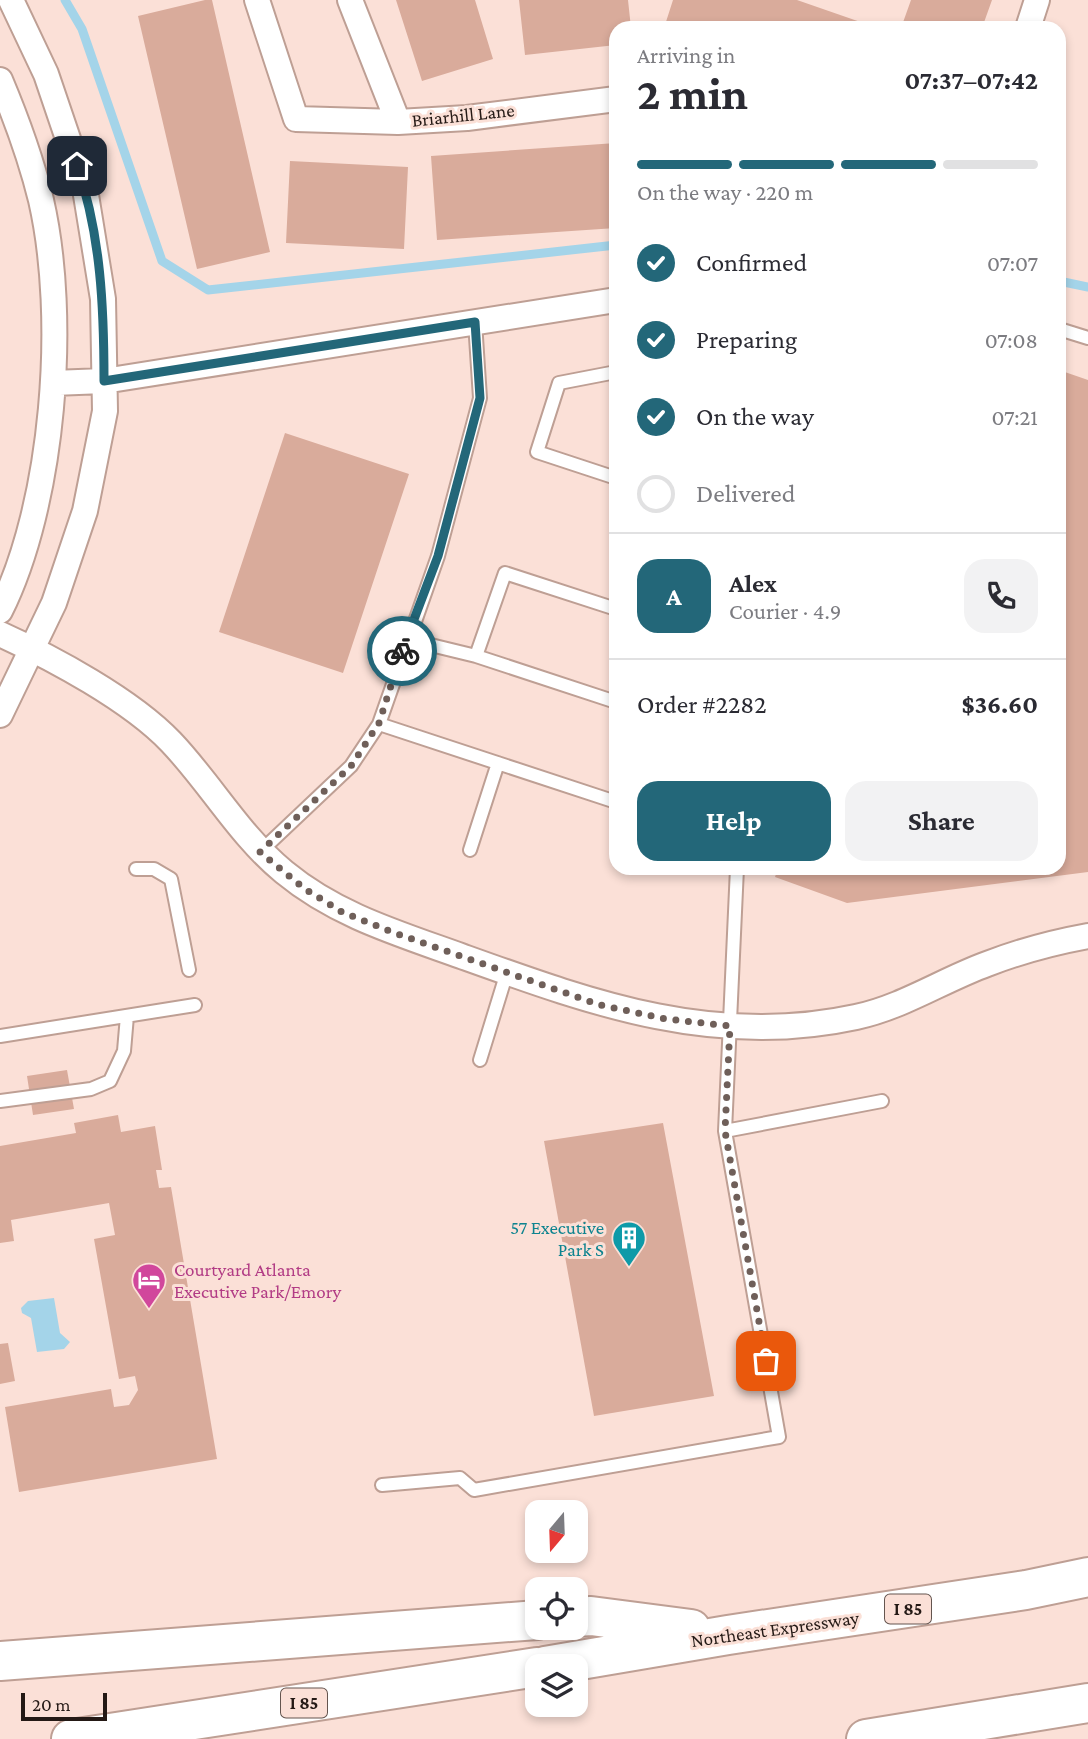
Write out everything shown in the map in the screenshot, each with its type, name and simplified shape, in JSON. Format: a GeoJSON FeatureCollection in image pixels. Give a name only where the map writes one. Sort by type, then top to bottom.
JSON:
{"type":"FeatureCollection","features":[{"type":"Feature","properties":{"kind":"highway","name":"Northeast Expressway"},"geometry":{"type":"LineString","coordinates":[[588,1659],[727,1635],[890,1612],[1088,1577]]}},
{"type":"Feature","properties":{"kind":"highway"},"geometry":{"type":"LineString","coordinates":[[588,1616],[727,1635]]}},
{"type":"Feature","properties":{"kind":"highway"},"geometry":{"type":"LineString","coordinates":[[0,1661],[525,1621]]}},
{"type":"Feature","properties":{"kind":"highway","name":"I 85"},"geometry":{"type":"LineString","coordinates":[[71,1739],[525,1669]]}},
{"type":"Feature","properties":{"kind":"highway"},"geometry":{"type":"LineString","coordinates":[[866,1739],[1088,1703]]}},
{"type":"Feature","properties":{"kind":"street"},"geometry":{"type":"LineString","coordinates":[[0,715],[54,603],[85,511],[105,411],[103,299],[85,189],[46,74],[11,0]]}},
{"type":"Feature","properties":{"kind":"street"},"geometry":{"type":"LineString","coordinates":[[257,0],[296,119],[398,122]]}},
{"type":"Feature","properties":{"kind":"street","name":"Briarhill Lane"},"geometry":{"type":"LineString","coordinates":[[351,0],[398,122],[467,118],[609,100]]}},
{"type":"Feature","properties":{"kind":"street"},"geometry":{"type":"LineString","coordinates":[[1030,21],[1037,0]]}},
{"type":"Feature","properties":{"kind":"street"},"geometry":{"type":"LineString","coordinates":[[0,79],[41,201],[54,300],[53,383],[39,499],[10,591],[0,611]]}},
{"type":"Feature","properties":{"kind":"street"},"geometry":{"type":"LineString","coordinates":[[53,383],[104,381],[609,301]]}},
{"type":"Feature","properties":{"kind":"street"},"geometry":{"type":"LineString","coordinates":[[0,634],[34,649],[138,713],[171,743],[260,852],[305,889],[342,912],[600,1005],[666,1019],[730,1026],[816,1025],[860,1016],[903,1002],[987,964],[1088,936]]}},
{"type":"Feature","properties":{"kind":"lane"},"geometry":{"type":"LineString","coordinates":[[260,852],[351,766],[379,723],[406,639],[438,556],[480,398],[475,322]]}},
{"type":"Feature","properties":{"kind":"lane"},"geometry":{"type":"LineString","coordinates":[[1066,330],[1088,338]]}},
{"type":"Feature","properties":{"kind":"lane"},"geometry":{"type":"LineString","coordinates":[[609,373],[559,383],[537,452],[609,476]]}},
{"type":"Feature","properties":{"kind":"lane"},"geometry":{"type":"LineString","coordinates":[[476,656],[505,573],[609,607]]}},
{"type":"Feature","properties":{"kind":"lane"},"geometry":{"type":"LineString","coordinates":[[406,639],[476,656],[609,700]]}},
{"type":"Feature","properties":{"kind":"lane"},"geometry":{"type":"LineString","coordinates":[[379,723],[609,800]]}},
{"type":"Feature","properties":{"kind":"lane"},"geometry":{"type":"LineString","coordinates":[[470,850],[498,763]]}},
{"type":"Feature","properties":{"kind":"lane"},"geometry":{"type":"LineString","coordinates":[[136,869],[154,869],[171,879],[189,970]]}},
{"type":"Feature","properties":{"kind":"lane"},"geometry":{"type":"LineString","coordinates":[[382,1485],[460,1478],[474,1490],[779,1437],[725,1131],[737,875]]}},
{"type":"Feature","properties":{"kind":"lane"},"geometry":{"type":"LineString","coordinates":[[480,1059],[507,972]]}},
{"type":"Feature","properties":{"kind":"lane"},"geometry":{"type":"LineString","coordinates":[[0,1036],[195,1005]]}},
{"type":"Feature","properties":{"kind":"lane"},"geometry":{"type":"LineString","coordinates":[[0,1101],[91,1089],[110,1081],[124,1051],[127,1016]]}},
{"type":"Feature","properties":{"kind":"lane"},"geometry":{"type":"LineString","coordinates":[[725,1131],[882,1101]]}},
{"type":"Feature","properties":{"kind":"water"},"geometry":{"type":"Polygon","coordinates":[[[54,1298],[60,1333],[70,1342],[64,1349],[37,1352],[31,1318],[22,1313],[21,1308],[28,1301],[54,1298]]]}},
{"type":"Feature","properties":{"kind":"building"},"geometry":{"type":"Polygon","coordinates":[[[212,0],[270,252],[197,269],[138,16],[212,0]]]}},
{"type":"Feature","properties":{"kind":"building"},"geometry":{"type":"Polygon","coordinates":[[[396,0],[475,0],[493,59],[422,81],[396,0]]]}},
{"type":"Feature","properties":{"kind":"building"},"geometry":{"type":"Polygon","coordinates":[[[519,0],[628,0],[630,21],[609,21],[609,46],[525,55],[519,0]]]}},
{"type":"Feature","properties":{"kind":"building"},"geometry":{"type":"Polygon","coordinates":[[[673,0],[797,0],[857,21],[666,21],[673,0]]]}},
{"type":"Feature","properties":{"kind":"building"},"geometry":{"type":"Polygon","coordinates":[[[911,0],[992,0],[984,21],[904,21],[911,0]]]}},
{"type":"Feature","properties":{"kind":"building"},"geometry":{"type":"Polygon","coordinates":[[[609,143],[609,228],[437,240],[431,156],[609,143]]]}},
{"type":"Feature","properties":{"kind":"building"},"geometry":{"type":"Polygon","coordinates":[[[290,161],[408,167],[404,249],[286,243],[290,161]]]}},
{"type":"Feature","properties":{"kind":"building"},"geometry":{"type":"Polygon","coordinates":[[[1066,372],[1088,380],[1088,872],[1066,875],[1066,372]]]}},
{"type":"Feature","properties":{"kind":"building"},"geometry":{"type":"Polygon","coordinates":[[[285,433],[409,474],[343,673],[219,632],[285,433]]]}},
{"type":"Feature","properties":{"kind":"building"},"geometry":{"type":"Polygon","coordinates":[[[776,875],[1065,875],[847,903],[775,877],[776,875]]]}},
{"type":"Feature","properties":{"kind":"building"},"geometry":{"type":"Polygon","coordinates":[[[67,1070],[74,1109],[33,1115],[27,1076],[67,1070]]]}},
{"type":"Feature","properties":{"kind":"building","name":"Courtyard Atlanta Executive Park/Emory"},"geometry":{"type":"Polygon","coordinates":[[[118,1115],[121,1132],[155,1126],[162,1170],[156,1170],[159,1188],[171,1187],[217,1459],[19,1492],[5,1407],[111,1389],[114,1407],[129,1405],[138,1390],[135,1376],[119,1379],[94,1239],[115,1235],[109,1203],[11,1220],[14,1241],[0,1243],[0,1146],[76,1133],[74,1123],[118,1115]]]}},
{"type":"Feature","properties":{"kind":"building","name":"57 Executive Park S"},"geometry":{"type":"Polygon","coordinates":[[[663,1123],[714,1396],[594,1416],[544,1141],[663,1123]]]}},
{"type":"Feature","properties":{"kind":"building"},"geometry":{"type":"Polygon","coordinates":[[[8,1343],[15,1381],[0,1384],[0,1344],[8,1343]]]}},
{"type":"Feature","properties":{"kind":"waterway"},"geometry":{"type":"LineString","coordinates":[[65,0],[82,29],[162,261],[208,290],[609,246]]}},
{"type":"Feature","properties":{"kind":"waterway"},"geometry":{"type":"LineString","coordinates":[[1066,282],[1088,287]]}},
{"type":"Feature","properties":{"kind":"way so far"},"geometry":{"type":"LineString","coordinates":[[402,651],[379,723],[351,766],[260,852],[305,889],[342,912],[392,932],[600,1005],[666,1019],[730,1026],[725,1131],[766,1361]]}},
{"type":"Feature","properties":{"kind":"place","name":"57 Executive Park S"},"geometry":{"type":"Point","coordinates":[629,1268]}},
{"type":"Feature","properties":{"kind":"place","name":"Courtyard Atlanta Executive Park/Emory"},"geometry":{"type":"Point","coordinates":[149,1310]}},
{"type":"Feature","properties":{"kind":"route"},"geometry":{"type":"LineString","coordinates":[[77,166],[85,189],[103,299],[104,381],[475,322],[480,398],[438,556],[402,651]]}}]}
